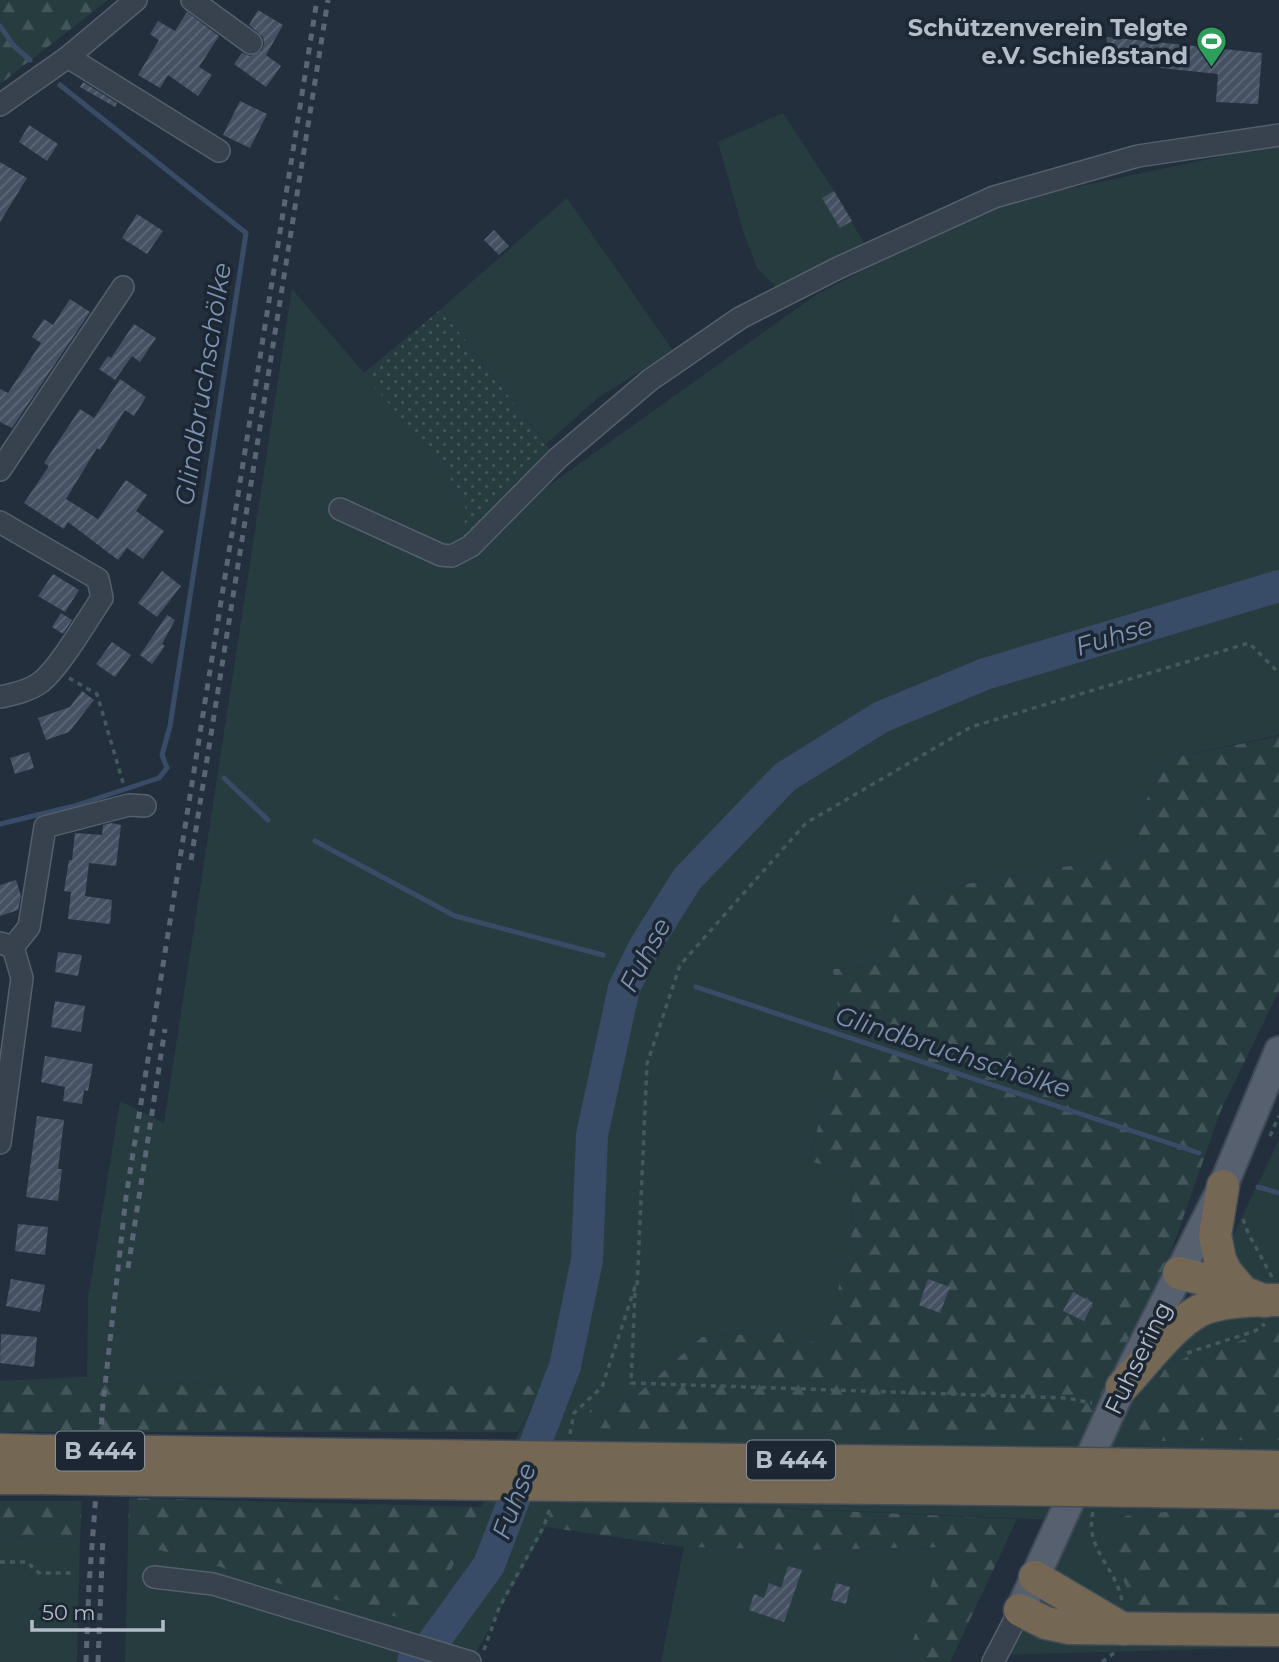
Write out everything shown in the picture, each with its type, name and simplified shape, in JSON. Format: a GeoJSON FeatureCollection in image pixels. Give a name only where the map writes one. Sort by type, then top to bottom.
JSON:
{"type":"FeatureCollection","features":[{"type":"Feature","properties":{"kind":"highway"},"geometry":{"type":"LineString","coordinates":[[1223,1186],[1215,1235],[1216,1248],[1226,1272],[1256,1300]]}},
{"type":"Feature","properties":{"kind":"highway"},"geometry":{"type":"LineString","coordinates":[[1179,1273],[1199,1298],[1256,1300]]}},
{"type":"Feature","properties":{"kind":"highway"},"geometry":{"type":"LineString","coordinates":[[1118,1396],[1184,1321],[1201,1310],[1256,1300]]}},
{"type":"Feature","properties":{"kind":"highway","name":"B 444"},"geometry":{"type":"LineString","coordinates":[[0,1450],[43,1465]]}},
{"type":"Feature","properties":{"kind":"highway","name":"B 444"},"geometry":{"type":"LineString","coordinates":[[0,1478],[43,1465],[1160,1478],[1279,1467]]}},
{"type":"Feature","properties":{"kind":"highway","name":"B 444"},"geometry":{"type":"LineString","coordinates":[[1160,1478],[1279,1493]]}},
{"type":"Feature","properties":{"kind":"highway"},"geometry":{"type":"LineString","coordinates":[[1035,1577],[1063,1591],[1123,1629]]}},
{"type":"Feature","properties":{"kind":"highway"},"geometry":{"type":"LineString","coordinates":[[1020,1610],[1046,1623],[1070,1628],[1279,1630]]}},
{"type":"Feature","properties":{"kind":"main road","name":"Fuhsering"},"geometry":{"type":"LineString","coordinates":[[1020,1610],[1118,1396],[1223,1186],[1279,1051]]}},
{"type":"Feature","properties":{"kind":"street"},"geometry":{"type":"LineString","coordinates":[[0,104],[68,57],[136,0]]}},
{"type":"Feature","properties":{"kind":"street"},"geometry":{"type":"LineString","coordinates":[[192,0],[251,43]]}},
{"type":"Feature","properties":{"kind":"street"},"geometry":{"type":"LineString","coordinates":[[68,57],[219,151]]}},
{"type":"Feature","properties":{"kind":"street"},"geometry":{"type":"LineString","coordinates":[[340,509],[441,555],[452,556],[471,545],[558,458],[650,380],[740,318],[826,274],[994,197],[1138,156],[1279,135]]}},
{"type":"Feature","properties":{"kind":"street"},"geometry":{"type":"LineString","coordinates":[[0,470],[122,287]]}},
{"type":"Feature","properties":{"kind":"street"},"geometry":{"type":"LineString","coordinates":[[0,522],[98,579],[102,598],[40,682],[20,692],[0,697]]}},
{"type":"Feature","properties":{"kind":"street"},"geometry":{"type":"LineString","coordinates":[[0,1143],[22,978],[6,945],[29,927],[45,827],[129,805],[145,806]]}},
{"type":"Feature","properties":{"kind":"street"},"geometry":{"type":"LineString","coordinates":[[154,1577],[213,1584],[470,1662]]}},
{"type":"Feature","properties":{"kind":"street","name":"Fuhsering"},"geometry":{"type":"LineString","coordinates":[[993,1662],[1020,1610]]}},
{"type":"Feature","properties":{"kind":"path"},"geometry":{"type":"LineString","coordinates":[[1118,1396],[1066,1398],[631,1383],[647,1064],[680,965],[806,823],[971,727],[1249,643],[1279,673]]}},
{"type":"Feature","properties":{"kind":"path"},"geometry":{"type":"LineString","coordinates":[[52,669],[97,694],[122,779]]}},
{"type":"Feature","properties":{"kind":"path"},"geometry":{"type":"LineString","coordinates":[[1267,1144],[1279,1116]]}},
{"type":"Feature","properties":{"kind":"path"},"geometry":{"type":"LineString","coordinates":[[1176,1357],[1255,1331],[1263,1326],[1272,1314],[1256,1300],[1273,1279],[1248,1233],[1242,1215]]}},
{"type":"Feature","properties":{"kind":"path"},"geometry":{"type":"LineString","coordinates":[[1097,1503],[1092,1514],[1092,1539],[1119,1590],[1123,1629],[1117,1649],[1102,1662]]}},
{"type":"Feature","properties":{"kind":"path"},"geometry":{"type":"LineString","coordinates":[[0,1562],[27,1562],[39,1573],[74,1573]]}},
{"type":"Feature","properties":{"kind":"green space"},"geometry":{"type":"Polygon","coordinates":[[[0,0],[108,0],[0,84],[0,0]]]}},
{"type":"Feature","properties":{"kind":"green space"},"geometry":{"type":"Polygon","coordinates":[[[783,113],[834,191],[865,245],[777,288],[757,268],[744,234],[718,142],[783,113]]]}},
{"type":"Feature","properties":{"kind":"green space"},"geometry":{"type":"Polygon","coordinates":[[[1279,144],[1279,735],[1167,759],[1136,821],[1139,854],[903,895],[873,967],[833,969],[890,1010],[886,1050],[842,1051],[809,1160],[851,1172],[853,1229],[824,1347],[787,1332],[702,1337],[630,1401],[592,1407],[580,1427],[1084,1434],[1183,1340],[1279,1140],[1279,1647],[997,1655],[1053,1520],[556,1498],[546,1527],[474,1656],[435,1645],[419,1662],[125,1662],[128,1541],[415,1621],[435,1603],[542,1387],[241,1386],[80,1377],[87,1377],[88,1299],[120,1101],[164,1123],[292,289],[443,465],[468,513],[453,554],[817,294],[991,205],[1279,144]]]}},
{"type":"Feature","properties":{"kind":"green space"},"geometry":{"type":"Polygon","coordinates":[[[567,198],[673,351],[599,397],[546,444],[441,309],[567,198]]]}},
{"type":"Feature","properties":{"kind":"green space"},"geometry":{"type":"Polygon","coordinates":[[[441,309],[554,455],[452,556],[468,513],[443,465],[363,374],[441,309]]]}},
{"type":"Feature","properties":{"kind":"green space"},"geometry":{"type":"Polygon","coordinates":[[[1279,736],[1279,991],[1221,1110],[1158,1289],[1084,1434],[579,1428],[592,1407],[630,1401],[702,1337],[787,1332],[824,1346],[853,1229],[851,1172],[809,1161],[842,1051],[886,1050],[890,1010],[838,1006],[833,969],[873,967],[903,895],[1139,854],[1136,821],[1167,759],[1279,736]]]}},
{"type":"Feature","properties":{"kind":"green space"},"geometry":{"type":"Polygon","coordinates":[[[1279,1315],[1279,1440],[1133,1441],[1147,1399],[1166,1367],[1187,1357],[1268,1330],[1279,1315]]]}},
{"type":"Feature","properties":{"kind":"green space"},"geometry":{"type":"Polygon","coordinates":[[[80,1377],[241,1386],[543,1386],[518,1432],[0,1432],[0,1381],[80,1377]]]}},
{"type":"Feature","properties":{"kind":"green space"},"geometry":{"type":"Polygon","coordinates":[[[129,1498],[481,1507],[435,1603],[415,1622],[128,1541],[129,1498]]]}},
{"type":"Feature","properties":{"kind":"green space"},"geometry":{"type":"Polygon","coordinates":[[[555,1498],[1017,1519],[950,1662],[906,1662],[943,1547],[798,1550],[684,1547],[546,1527],[555,1498]]]}},
{"type":"Feature","properties":{"kind":"green space"},"geometry":{"type":"Polygon","coordinates":[[[0,1501],[82,1501],[80,1539],[0,1537],[0,1501]]]}},
{"type":"Feature","properties":{"kind":"green space"},"geometry":{"type":"Polygon","coordinates":[[[1196,1509],[1279,1513],[1279,1619],[1137,1612],[1116,1562],[1125,1516],[1196,1509]]]}},
{"type":"Feature","properties":{"kind":"green space"},"geometry":{"type":"Polygon","coordinates":[[[0,1537],[80,1539],[77,1662],[0,1662],[0,1537]]]}},
{"type":"Feature","properties":{"kind":"green space"},"geometry":{"type":"Polygon","coordinates":[[[684,1547],[798,1550],[944,1547],[906,1662],[661,1662],[684,1547]]]}},
{"type":"Feature","properties":{"kind":"building"},"geometry":{"type":"Polygon","coordinates":[[[258,10],[283,25],[266,55],[281,66],[266,87],[234,64],[242,53],[250,56],[262,50],[263,37],[249,25],[258,10]]]}},
{"type":"Feature","properties":{"kind":"building"},"geometry":{"type":"Polygon","coordinates":[[[187,12],[219,36],[199,67],[212,75],[198,96],[168,75],[160,88],[138,75],[159,40],[150,34],[158,21],[175,31],[187,12]]]}},
{"type":"Feature","properties":{"kind":"building","name":"Schützenverein Telgte e.V. Schießstand"},"geometry":{"type":"Polygon","coordinates":[[[1107,37],[1262,53],[1258,104],[1216,102],[1218,74],[1105,62],[1107,37]]]}},
{"type":"Feature","properties":{"kind":"building"},"geometry":{"type":"Polygon","coordinates":[[[83,82],[117,103],[115,107],[80,87],[83,82]]]}},
{"type":"Feature","properties":{"kind":"building"},"geometry":{"type":"Polygon","coordinates":[[[240,101],[267,114],[250,148],[223,135],[240,101]]]}},
{"type":"Feature","properties":{"kind":"building"},"geometry":{"type":"Polygon","coordinates":[[[29,125],[58,144],[47,161],[19,142],[29,125]]]}},
{"type":"Feature","properties":{"kind":"building"},"geometry":{"type":"Polygon","coordinates":[[[0,162],[27,178],[0,222],[0,162]]]}},
{"type":"Feature","properties":{"kind":"building"},"geometry":{"type":"Polygon","coordinates":[[[834,191],[852,221],[840,228],[822,198],[834,191]]]}},
{"type":"Feature","properties":{"kind":"building"},"geometry":{"type":"Polygon","coordinates":[[[137,214],[163,231],[147,254],[122,238],[137,214]]]}},
{"type":"Feature","properties":{"kind":"building"},"geometry":{"type":"Polygon","coordinates":[[[494,230],[509,246],[499,255],[484,240],[494,230]]]}},
{"type":"Feature","properties":{"kind":"building"},"geometry":{"type":"Polygon","coordinates":[[[70,299],[90,312],[12,428],[0,422],[0,389],[8,393],[41,343],[32,337],[44,319],[53,325],[70,299]]]}},
{"type":"Feature","properties":{"kind":"building"},"geometry":{"type":"Polygon","coordinates":[[[134,324],[156,338],[140,362],[132,356],[115,380],[99,369],[108,356],[111,358],[134,324]]]}},
{"type":"Feature","properties":{"kind":"building"},"geometry":{"type":"Polygon","coordinates":[[[120,379],[146,397],[134,416],[125,410],[100,450],[97,448],[66,499],[98,519],[126,480],[147,495],[136,511],[164,531],[143,559],[127,548],[118,560],[68,522],[64,529],[24,503],[49,466],[44,463],[80,409],[94,418],[120,379]]]}},
{"type":"Feature","properties":{"kind":"building"},"geometry":{"type":"Polygon","coordinates":[[[162,571],[181,586],[157,617],[138,603],[162,571]]]}},
{"type":"Feature","properties":{"kind":"building"},"geometry":{"type":"Polygon","coordinates":[[[53,574],[79,590],[65,612],[38,596],[53,574]]]}},
{"type":"Feature","properties":{"kind":"building"},"geometry":{"type":"Polygon","coordinates":[[[61,613],[72,620],[63,634],[52,627],[61,613]]]}},
{"type":"Feature","properties":{"kind":"building"},"geometry":{"type":"Polygon","coordinates":[[[167,615],[175,620],[162,644],[165,646],[152,664],[140,655],[167,615]]]}},
{"type":"Feature","properties":{"kind":"building"},"geometry":{"type":"Polygon","coordinates":[[[112,642],[131,655],[115,677],[96,664],[112,642]]]}},
{"type":"Feature","properties":{"kind":"building"},"geometry":{"type":"Polygon","coordinates":[[[82,691],[94,700],[69,732],[46,740],[38,718],[70,707],[82,691]]]}},
{"type":"Feature","properties":{"kind":"building"},"geometry":{"type":"Polygon","coordinates":[[[29,752],[34,768],[15,774],[10,758],[29,752]]]}},
{"type":"Feature","properties":{"kind":"building"},"geometry":{"type":"Polygon","coordinates":[[[103,825],[121,825],[116,866],[89,863],[85,896],[112,900],[110,924],[68,919],[71,892],[64,891],[75,833],[102,835],[103,825]]]}},
{"type":"Feature","properties":{"kind":"building"},"geometry":{"type":"Polygon","coordinates":[[[16,880],[21,896],[18,910],[0,916],[0,885],[16,880]]]}},
{"type":"Feature","properties":{"kind":"building"},"geometry":{"type":"Polygon","coordinates":[[[58,952],[82,955],[78,976],[55,972],[58,952]]]}},
{"type":"Feature","properties":{"kind":"building"},"geometry":{"type":"Polygon","coordinates":[[[55,1001],[85,1006],[81,1032],[51,1027],[55,1001]]]}},
{"type":"Feature","properties":{"kind":"building"},"geometry":{"type":"Polygon","coordinates":[[[45,1056],[93,1064],[88,1091],[84,1090],[82,1104],[63,1101],[65,1087],[41,1082],[45,1056]]]}},
{"type":"Feature","properties":{"kind":"building"},"geometry":{"type":"Polygon","coordinates":[[[37,1116],[64,1120],[58,1169],[62,1169],[58,1201],[26,1197],[37,1116]]]}},
{"type":"Feature","properties":{"kind":"building"},"geometry":{"type":"Polygon","coordinates":[[[18,1224],[48,1227],[45,1255],[15,1251],[18,1224]]]}},
{"type":"Feature","properties":{"kind":"building"},"geometry":{"type":"Polygon","coordinates":[[[11,1279],[45,1285],[40,1312],[6,1306],[11,1279]]]}},
{"type":"Feature","properties":{"kind":"building"},"geometry":{"type":"Polygon","coordinates":[[[928,1279],[950,1287],[940,1313],[919,1305],[928,1279]]]}},
{"type":"Feature","properties":{"kind":"building"},"geometry":{"type":"Polygon","coordinates":[[[1073,1292],[1093,1303],[1084,1321],[1063,1311],[1073,1292]]]}},
{"type":"Feature","properties":{"kind":"building"},"geometry":{"type":"Polygon","coordinates":[[[1,1334],[37,1337],[34,1367],[0,1363],[1,1334]]]}},
{"type":"Feature","properties":{"kind":"building"},"geometry":{"type":"Polygon","coordinates":[[[788,1566],[802,1570],[784,1622],[749,1610],[754,1594],[764,1598],[769,1583],[781,1588],[788,1566]]]}},
{"type":"Feature","properties":{"kind":"building"},"geometry":{"type":"Polygon","coordinates":[[[836,1583],[850,1587],[846,1604],[831,1600],[836,1583]]]}},
{"type":"Feature","properties":{"kind":"waterway","name":"Glindbruchschölke"},"geometry":{"type":"LineString","coordinates":[[0,26],[14,46],[30,60]]}},
{"type":"Feature","properties":{"kind":"waterway","name":"Glindbruchschölke"},"geometry":{"type":"LineString","coordinates":[[60,85],[246,233],[170,726],[162,755],[167,768]]}},
{"type":"Feature","properties":{"kind":"waterway","name":"Fuhse"},"geometry":{"type":"LineString","coordinates":[[413,1662],[421,1659],[489,1565],[565,1366],[587,1260],[592,1135],[624,988],[645,946],[687,879],[785,777],[881,717],[985,674],[1279,586]]}},
{"type":"Feature","properties":{"kind":"waterway"},"geometry":{"type":"LineString","coordinates":[[0,824],[74,806],[159,778],[167,768]]}},
{"type":"Feature","properties":{"kind":"waterway","name":"Glindbruchschölke"},"geometry":{"type":"LineString","coordinates":[[224,778],[268,820]]}},
{"type":"Feature","properties":{"kind":"waterway","name":"Glindbruchschölke"},"geometry":{"type":"LineString","coordinates":[[315,841],[455,916],[603,955]]}},
{"type":"Feature","properties":{"kind":"waterway","name":"Glindbruchschölke"},"geometry":{"type":"LineString","coordinates":[[696,987],[1199,1153]]}},
{"type":"Feature","properties":{"kind":"waterway","name":"Glindbruchschölke"},"geometry":{"type":"LineString","coordinates":[[1258,1187],[1279,1193]]}},
{"type":"Feature","properties":{"kind":"railway"},"geometry":{"type":"LineString","coordinates":[[86,1662],[103,1403],[126,1197],[317,0]]}},
{"type":"Feature","properties":{"kind":"railway"},"geometry":{"type":"LineString","coordinates":[[191,860],[328,0]]}},
{"type":"Feature","properties":{"kind":"railway"},"geometry":{"type":"LineString","coordinates":[[128,1268],[165,1029]]}},
{"type":"Feature","properties":{"kind":"railway"},"geometry":{"type":"LineString","coordinates":[[98,1662],[103,1536]]}},
{"type":"Feature","properties":{"kind":"place","name":"Schützenverein Telgte e.V. Schießstand"},"geometry":{"type":"Point","coordinates":[1211,68]}}]}
